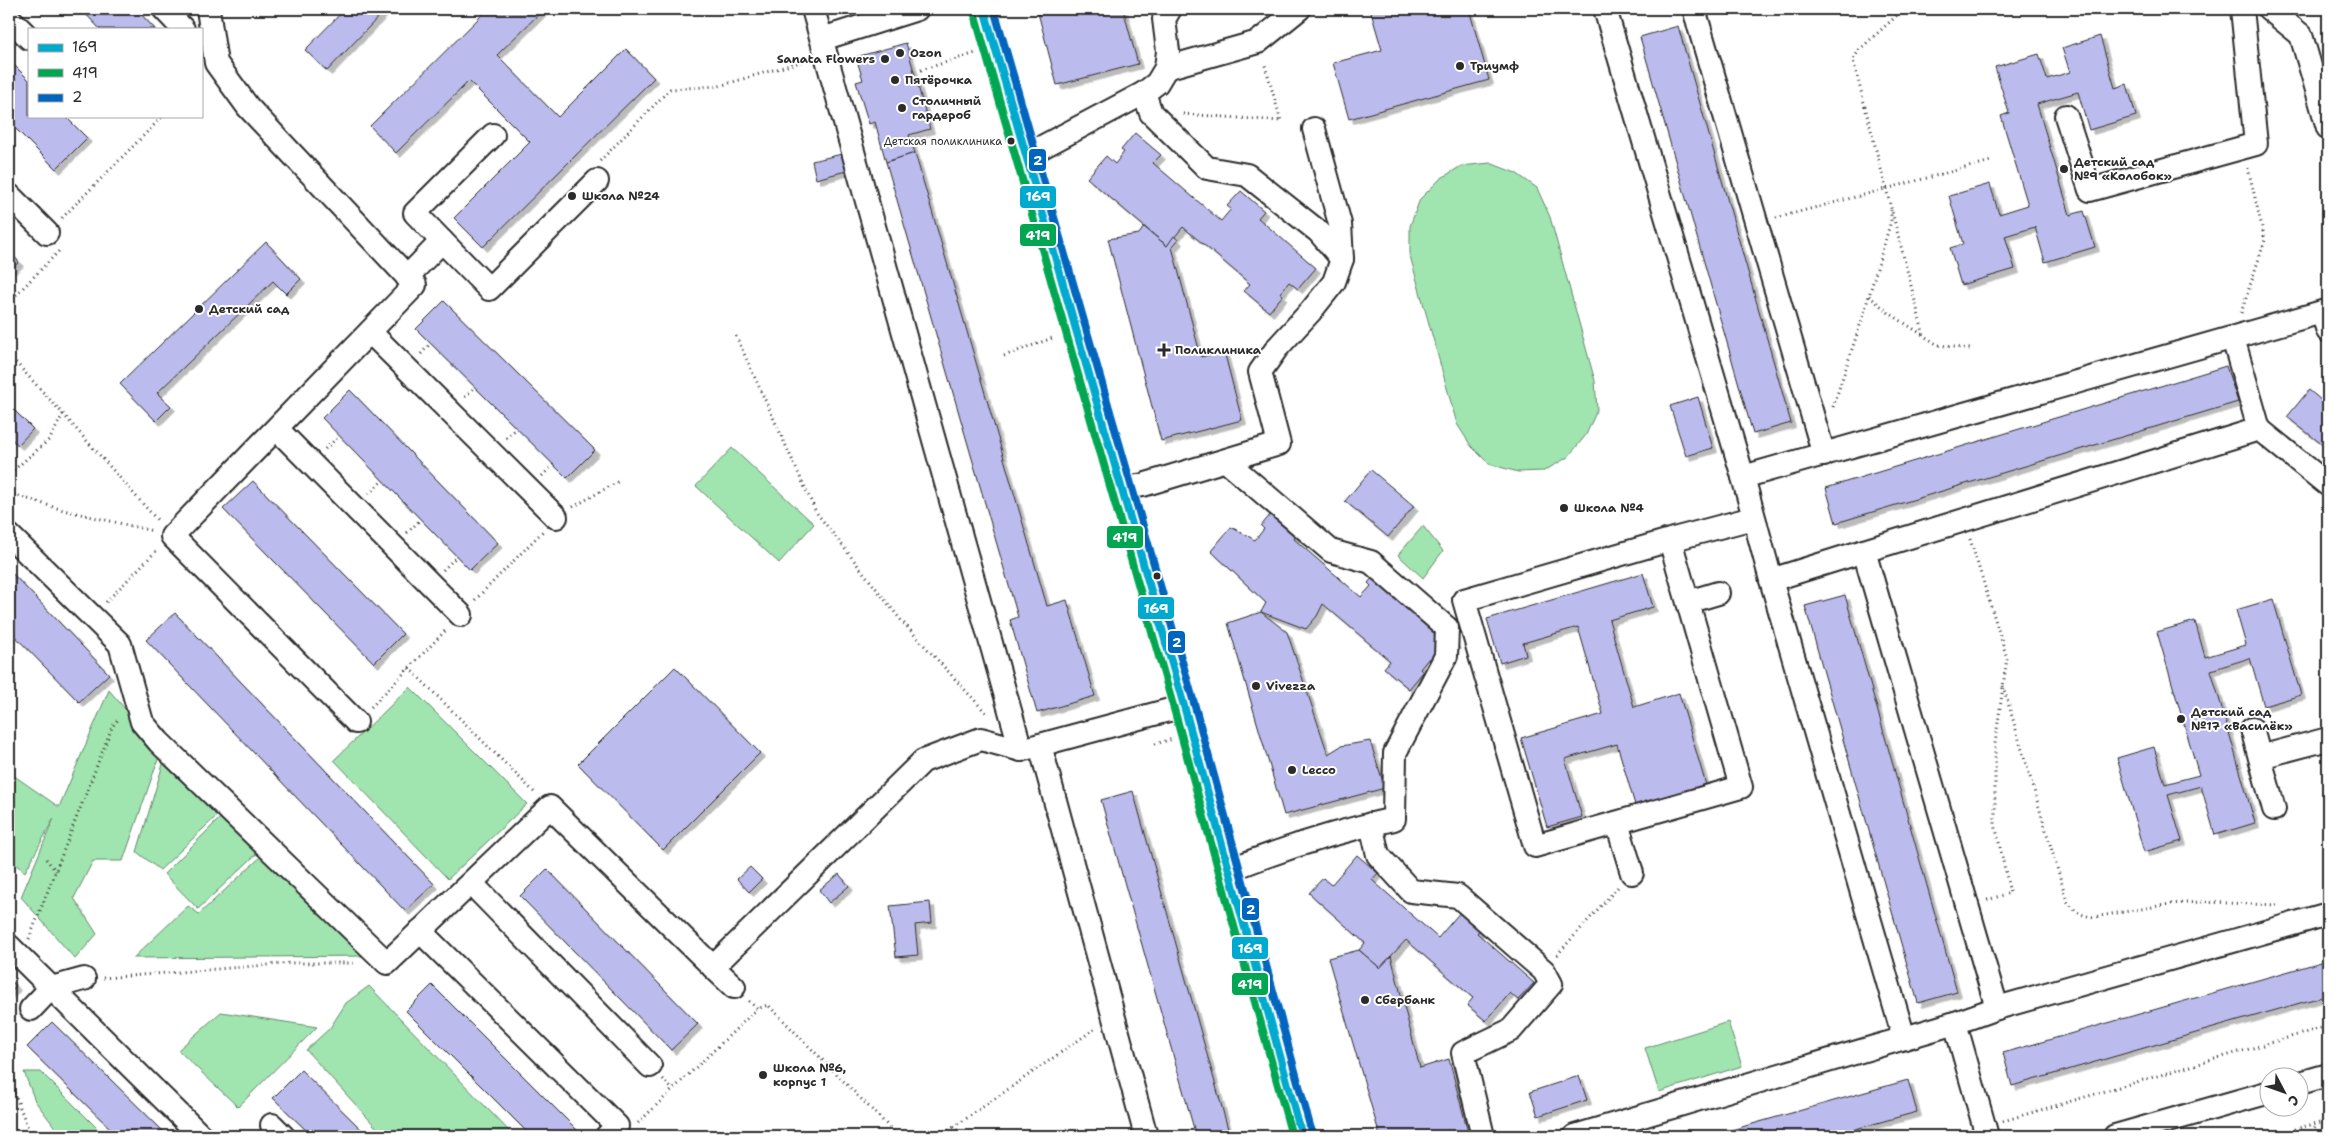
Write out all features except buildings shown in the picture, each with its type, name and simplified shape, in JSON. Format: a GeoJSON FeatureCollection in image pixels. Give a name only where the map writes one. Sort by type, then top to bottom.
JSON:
{"type":"FeatureCollection","features":[{"type":"Feature","properties":{"kind":"street"},"geometry":{"type":"LineString","coordinates":[[164,9],[182,28]]}},
{"type":"Feature","properties":{"kind":"street"},"geometry":{"type":"LineString","coordinates":[[208,9],[208,55],[248,107],[415,286],[172,536],[356,722]]}},
{"type":"Feature","properties":{"kind":"street"},"geometry":{"type":"LineString","coordinates":[[813,9],[1031,747],[1114,1017],[1146,1136]]}},
{"type":"Feature","properties":{"kind":"street"},"geometry":{"type":"LineString","coordinates":[[822,39],[917,9]]}},
{"type":"Feature","properties":{"kind":"street"},"geometry":{"type":"LineString","coordinates":[[984,9],[1184,706],[1302,1136]]}},
{"type":"Feature","properties":{"kind":"street"},"geometry":{"type":"LineString","coordinates":[[1025,156],[1147,103],[1166,68],[1168,51],[1164,19],[1170,9]]}},
{"type":"Feature","properties":{"kind":"street"},"geometry":{"type":"LineString","coordinates":[[1166,68],[1258,42],[1299,9]]}},
{"type":"Feature","properties":{"kind":"street"},"geometry":{"type":"LineString","coordinates":[[1607,9],[1904,1038]]}},
{"type":"Feature","properties":{"kind":"street"},"geometry":{"type":"LineString","coordinates":[[1694,9],[1821,444]]}},
{"type":"Feature","properties":{"kind":"street"},"geometry":{"type":"LineString","coordinates":[[2066,116],[2090,190],[2256,144],[2242,9]]}},
{"type":"Feature","properties":{"kind":"street"},"geometry":{"type":"LineString","coordinates":[[2269,9],[2301,35],[2328,128]]}},
{"type":"Feature","properties":{"kind":"street"},"geometry":{"type":"LineString","coordinates":[[9,18],[28,37]]}},
{"type":"Feature","properties":{"kind":"street"},"geometry":{"type":"LineString","coordinates":[[1147,103],[1207,168],[1247,174],[1319,232],[1342,259]]}},
{"type":"Feature","properties":{"kind":"street"},"geometry":{"type":"LineString","coordinates":[[1122,489],[1143,485],[1279,444],[1260,372],[1277,348],[1311,311],[1334,282],[1342,259],[1340,224],[1314,129]]}},
{"type":"Feature","properties":{"kind":"street"},"geometry":{"type":"LineString","coordinates":[[493,135],[415,213],[489,289],[597,181]]}},
{"type":"Feature","properties":{"kind":"street"},"geometry":{"type":"LineString","coordinates":[[9,195],[47,233]]}},
{"type":"Feature","properties":{"kind":"street"},"geometry":{"type":"LineString","coordinates":[[407,277],[442,241]]}},
{"type":"Feature","properties":{"kind":"street"},"geometry":{"type":"LineString","coordinates":[[1743,477],[1821,444],[2233,338],[2326,318]]}},
{"type":"Feature","properties":{"kind":"street"},"geometry":{"type":"LineString","coordinates":[[370,332],[556,517]]}},
{"type":"Feature","properties":{"kind":"street"},"geometry":{"type":"LineString","coordinates":[[2233,338],[2259,429],[2328,485]]}},
{"type":"Feature","properties":{"kind":"street"},"geometry":{"type":"LineString","coordinates":[[277,429],[460,615]]}},
{"type":"Feature","properties":{"kind":"street"},"geometry":{"type":"LineString","coordinates":[[1771,580],[2259,429]]}},
{"type":"Feature","properties":{"kind":"street"},"geometry":{"type":"LineString","coordinates":[[1226,461],[1331,551],[1372,562],[1446,628],[1446,656],[1395,753],[1394,820],[1371,824],[1229,870]]}},
{"type":"Feature","properties":{"kind":"street"},"geometry":{"type":"LineString","coordinates":[[1670,540],[1741,786],[1535,846],[1464,600],[1670,540],[1753,518]]}},
{"type":"Feature","properties":{"kind":"street"},"geometry":{"type":"LineString","coordinates":[[9,535],[120,644],[142,722],[159,742],[387,963],[550,807],[734,987]]}},
{"type":"Feature","properties":{"kind":"street"},"geometry":{"type":"LineString","coordinates":[[1864,551],[1997,1008]]}},
{"type":"Feature","properties":{"kind":"street"},"geometry":{"type":"LineString","coordinates":[[1688,602],[1718,593]]}},
{"type":"Feature","properties":{"kind":"street"},"geometry":{"type":"LineString","coordinates":[[714,967],[923,761],[981,740],[1031,747],[1184,706]]}},
{"type":"Feature","properties":{"kind":"street"},"geometry":{"type":"LineString","coordinates":[[2252,729],[2274,809]]}},
{"type":"Feature","properties":{"kind":"street"},"geometry":{"type":"LineString","coordinates":[[2260,757],[2328,739]]}},
{"type":"Feature","properties":{"kind":"street"},"geometry":{"type":"LineString","coordinates":[[1618,822],[1632,872]]}},
{"type":"Feature","properties":{"kind":"street"},"geometry":{"type":"LineString","coordinates":[[1371,824],[1378,855],[1411,891],[1458,896],[1544,971],[1551,984],[1511,1030],[1463,1053],[1483,1136]]}},
{"type":"Feature","properties":{"kind":"street"},"geometry":{"type":"LineString","coordinates":[[471,883],[650,1066]]}},
{"type":"Feature","properties":{"kind":"street"},"geometry":{"type":"LineString","coordinates":[[1575,1136],[1955,1023],[1997,1008],[2328,914]]}},
{"type":"Feature","properties":{"kind":"street"},"geometry":{"type":"LineString","coordinates":[[420,931],[617,1126],[607,1136]]}},
{"type":"Feature","properties":{"kind":"street"},"geometry":{"type":"LineString","coordinates":[[15,952],[201,1136]]}},
{"type":"Feature","properties":{"kind":"street"},"geometry":{"type":"LineString","coordinates":[[31,1008],[51,988],[84,979]]}},
{"type":"Feature","properties":{"kind":"street"},"geometry":{"type":"LineString","coordinates":[[1955,1023],[1986,1131]]}},
{"type":"Feature","properties":{"kind":"street"},"geometry":{"type":"LineString","coordinates":[[2310,1080],[2328,1075]]}},
{"type":"Feature","properties":{"kind":"street"},"geometry":{"type":"LineString","coordinates":[[2114,1136],[2260,1095]]}},
{"type":"Feature","properties":{"kind":"path"},"geometry":{"type":"LineString","coordinates":[[1904,9],[1859,50],[1853,60],[1924,336]]}},
{"type":"Feature","properties":{"kind":"path"},"geometry":{"type":"LineString","coordinates":[[1147,103],[1280,121],[1258,42]]}},
{"type":"Feature","properties":{"kind":"path"},"geometry":{"type":"LineString","coordinates":[[921,70],[977,53]]}},
{"type":"Feature","properties":{"kind":"path"},"geometry":{"type":"LineString","coordinates":[[9,302],[62,248],[47,233],[161,118]]}},
{"type":"Feature","properties":{"kind":"path"},"geometry":{"type":"LineString","coordinates":[[2233,338],[2265,240],[2243,148]]}},
{"type":"Feature","properties":{"kind":"path"},"geometry":{"type":"LineString","coordinates":[[1756,224],[1992,161]]}},
{"type":"Feature","properties":{"kind":"path"},"geometry":{"type":"LineString","coordinates":[[1821,444],[1891,221],[1891,204]]}},
{"type":"Feature","properties":{"kind":"path"},"geometry":{"type":"LineString","coordinates":[[1869,296],[1890,313],[1938,345],[1970,349]]}},
{"type":"Feature","properties":{"kind":"path"},"geometry":{"type":"LineString","coordinates":[[736,336],[816,512],[900,619],[994,721]]}},
{"type":"Feature","properties":{"kind":"path"},"geometry":{"type":"LineString","coordinates":[[1004,356],[1055,337]]}},
{"type":"Feature","properties":{"kind":"path"},"geometry":{"type":"LineString","coordinates":[[9,356],[172,536]]}},
{"type":"Feature","properties":{"kind":"path"},"geometry":{"type":"LineString","coordinates":[[9,474],[50,439],[63,414]]}},
{"type":"Feature","properties":{"kind":"path"},"geometry":{"type":"LineString","coordinates":[[356,722],[556,517],[619,481]]}},
{"type":"Feature","properties":{"kind":"path"},"geometry":{"type":"LineString","coordinates":[[9,493],[63,510],[172,536]]}},
{"type":"Feature","properties":{"kind":"path"},"geometry":{"type":"LineString","coordinates":[[1965,521],[2007,658],[1995,744],[1995,824],[2010,893],[1968,906]]}},
{"type":"Feature","properties":{"kind":"path"},"geometry":{"type":"LineString","coordinates":[[92,616],[172,536]]}},
{"type":"Feature","properties":{"kind":"path"},"geometry":{"type":"LineString","coordinates":[[409,668],[550,807]]}},
{"type":"Feature","properties":{"kind":"path"},"geometry":{"type":"LineString","coordinates":[[2003,686],[2067,901],[2073,909],[2084,916],[2094,917],[2170,904],[2201,902],[2284,906]]}},
{"type":"Feature","properties":{"kind":"path"},"geometry":{"type":"LineString","coordinates":[[15,952],[56,872],[112,727],[135,698]]}},
{"type":"Feature","properties":{"kind":"path"},"geometry":{"type":"LineString","coordinates":[[1155,744],[1174,738]]}},
{"type":"Feature","properties":{"kind":"path"},"geometry":{"type":"LineString","coordinates":[[46,859],[56,872]]}},
{"type":"Feature","properties":{"kind":"path"},"geometry":{"type":"LineString","coordinates":[[1544,971],[1632,872]]}},
{"type":"Feature","properties":{"kind":"path"},"geometry":{"type":"LineString","coordinates":[[84,979],[294,964],[387,963]]}},
{"type":"Feature","properties":{"kind":"path"},"geometry":{"type":"LineString","coordinates":[[734,987],[756,1009]]}},
{"type":"Feature","properties":{"kind":"path"},"geometry":{"type":"LineString","coordinates":[[633,1128],[756,1009],[768,1005],[898,1136]]}},
{"type":"Feature","properties":{"kind":"path"},"geometry":{"type":"LineString","coordinates":[[940,1136],[1114,1017]]}},
{"type":"Feature","properties":{"kind":"path"},"geometry":{"type":"LineString","coordinates":[[1950,1136],[1986,1131],[2328,1026]]}},
{"type":"Feature","properties":{"kind":"path"},"geometry":{"type":"LineString","coordinates":[[9,1079],[31,1136]]}},
{"type":"Feature","properties":{"kind":"path"},"geometry":{"type":"LineString","coordinates":[[2271,1136],[2328,1120]]}},
{"type":"Feature","properties":{"kind":"path"},"geometry":{"type":"LineString","coordinates":[[2309,1136],[2317,1123]]}},
{"type":"Feature","properties":{"kind":"path"},"geometry":{"type":"LineString","coordinates":[[954,1127],[962,1136]]}},
{"type":"Feature","properties":{"kind":"green space"},"geometry":{"type":"Polygon","coordinates":[[[1490,163],[1516,173],[1537,188],[1550,217],[1595,381],[1597,410],[1586,435],[1568,457],[1544,471],[1518,472],[1489,464],[1471,446],[1457,424],[1410,256],[1410,226],[1420,199],[1440,179],[1461,166],[1490,163]]]}},
{"type":"Feature","properties":{"kind":"green space"},"geometry":{"type":"Polygon","coordinates":[[[732,448],[814,524],[779,563],[696,486],[732,448]]]}},
{"type":"Feature","properties":{"kind":"green space"},"geometry":{"type":"Polygon","coordinates":[[[1423,526],[1443,551],[1423,578],[1398,555],[1423,526]]]}},
{"type":"Feature","properties":{"kind":"green space"},"geometry":{"type":"Polygon","coordinates":[[[410,687],[527,804],[448,879],[334,760],[410,687]]]}},
{"type":"Feature","properties":{"kind":"green space"},"geometry":{"type":"Polygon","coordinates":[[[109,690],[161,751],[123,861],[93,861],[74,898],[97,934],[75,959],[21,897],[54,818],[25,872],[9,859],[9,781],[13,775],[59,807],[109,690]]]}},
{"type":"Feature","properties":{"kind":"green space"},"geometry":{"type":"Polygon","coordinates":[[[166,754],[224,809],[160,870],[137,852],[166,754]]]}},
{"type":"Feature","properties":{"kind":"green space"},"geometry":{"type":"Polygon","coordinates":[[[227,811],[264,847],[198,909],[164,874],[227,811]]]}},
{"type":"Feature","properties":{"kind":"green space"},"geometry":{"type":"Polygon","coordinates":[[[266,852],[373,956],[133,958],[188,906],[199,914],[266,852]]]}},
{"type":"Feature","properties":{"kind":"green space"},"geometry":{"type":"Polygon","coordinates":[[[369,986],[514,1136],[384,1136],[306,1050],[330,1028],[346,1003],[369,986]]]}},
{"type":"Feature","properties":{"kind":"green space"},"geometry":{"type":"Polygon","coordinates":[[[221,1012],[317,1027],[238,1107],[178,1050],[221,1012]]]}},
{"type":"Feature","properties":{"kind":"green space"},"geometry":{"type":"Polygon","coordinates":[[[1728,1022],[1742,1066],[1659,1092],[1645,1048],[1728,1022]]]}},
{"type":"Feature","properties":{"kind":"green space"},"geometry":{"type":"Polygon","coordinates":[[[24,1072],[41,1072],[105,1136],[54,1136],[54,1126],[35,1101],[24,1072]]]}},
{"type":"Feature","properties":{"kind":"transit line","name":"169"},"geometry":{"type":"LineString","coordinates":[[984,9],[1184,706],[1302,1136]]}},
{"type":"Feature","properties":{"kind":"transit line","name":"2"},"geometry":{"type":"LineString","coordinates":[[994,9],[1194,703],[1312,1133]]}},
{"type":"Feature","properties":{"kind":"transit line","name":"419"},"geometry":{"type":"LineString","coordinates":[[974,12],[1174,709],[1292,1136]]}},
{"type":"Feature","properties":{"kind":"place","name":"Ozon"},"geometry":{"type":"Point","coordinates":[900,53]}},
{"type":"Feature","properties":{"kind":"place","name":"Sanata Flowers"},"geometry":{"type":"Point","coordinates":[885,59]}},
{"type":"Feature","properties":{"kind":"place","name":"Триумф"},"geometry":{"type":"Point","coordinates":[1460,66]}},
{"type":"Feature","properties":{"kind":"place","name":"Пятёрочка"},"geometry":{"type":"Point","coordinates":[895,80]}},
{"type":"Feature","properties":{"kind":"place","name":"Столичный гардероб"},"geometry":{"type":"Point","coordinates":[902,108]}},
{"type":"Feature","properties":{"kind":"place","name":"Детская поликлиника"},"geometry":{"type":"Point","coordinates":[1011,141]}},
{"type":"Feature","properties":{"kind":"place","name":"Детский сад №9 «Колобок»"},"geometry":{"type":"Point","coordinates":[2064,169]}},
{"type":"Feature","properties":{"kind":"place","name":"Школа №24"},"geometry":{"type":"Point","coordinates":[572,196]}},
{"type":"Feature","properties":{"kind":"place","name":"Детский сад"},"geometry":{"type":"Point","coordinates":[199,309]}},
{"type":"Feature","properties":{"kind":"place","name":"Поликлиника"},"geometry":{"type":"Point","coordinates":[1164,350]}},
{"type":"Feature","properties":{"kind":"place","name":"Школа №4"},"geometry":{"type":"Point","coordinates":[1564,508]}},
{"type":"Feature","properties":{"kind":"place","name":"Vivezza"},"geometry":{"type":"Point","coordinates":[1256,686]}},
{"type":"Feature","properties":{"kind":"place","name":"Детский сад №17 «Василёк»"},"geometry":{"type":"Point","coordinates":[2181,719]}},
{"type":"Feature","properties":{"kind":"place","name":"Lecco"},"geometry":{"type":"Point","coordinates":[1292,770]}},
{"type":"Feature","properties":{"kind":"place","name":"Сбербанк"},"geometry":{"type":"Point","coordinates":[1365,1000]}},
{"type":"Feature","properties":{"kind":"place","name":"Школа №6, корпус 1"},"geometry":{"type":"Point","coordinates":[763,1075]}}]}
